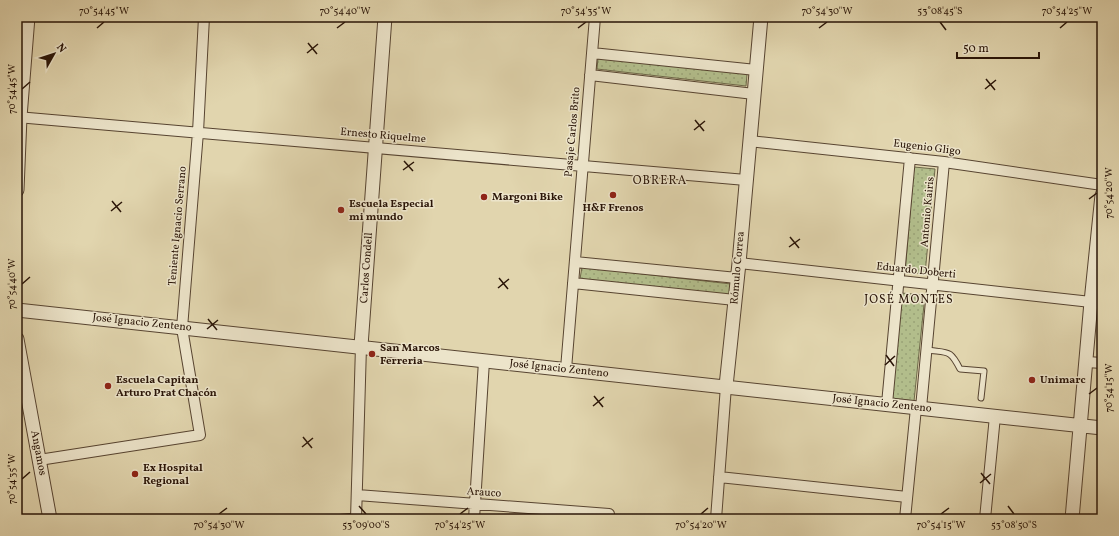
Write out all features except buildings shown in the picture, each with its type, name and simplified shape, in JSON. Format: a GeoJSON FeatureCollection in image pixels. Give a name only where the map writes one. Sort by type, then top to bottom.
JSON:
{"type":"FeatureCollection","features":[{"type":"Feature","properties":{"kind":"street"},"geometry":{"type":"LineString","coordinates":[[17,190],[18,117],[28,17]]}},
{"type":"Feature","properties":{"kind":"street","name":"Teniente Ignacio Serrano"},"geometry":{"type":"LineString","coordinates":[[39,460],[200,435],[182,328],[198,132],[204,17]]}},
{"type":"Feature","properties":{"kind":"street","name":"Carlos Condell"},"geometry":{"type":"LineString","coordinates":[[356,517],[361,346],[385,17]]}},
{"type":"Feature","properties":{"kind":"street","name":"Pasaje Carlos Brito"},"geometry":{"type":"LineString","coordinates":[[566,370],[595,17]]}},
{"type":"Feature","properties":{"kind":"street","name":"Rómulo Correa"},"geometry":{"type":"LineString","coordinates":[[716,519],[726,386],[739,263],[761,17]]}},
{"type":"Feature","properties":{"kind":"street"},"geometry":{"type":"LineString","coordinates":[[592,53],[756,70]]}},
{"type":"Feature","properties":{"kind":"street"},"geometry":{"type":"LineString","coordinates":[[590,75],[754,94]]}},
{"type":"Feature","properties":{"kind":"street","name":"Ernesto Riquelme"},"geometry":{"type":"LineString","coordinates":[[18,117],[746,180]]}},
{"type":"Feature","properties":{"kind":"street","name":"Eugenio Gligo"},"geometry":{"type":"LineString","coordinates":[[749,141],[944,162],[1102,185]]}},
{"type":"Feature","properties":{"kind":"street","name":"Antonio Kairis"},"geometry":{"type":"LineString","coordinates":[[887,404],[910,158]]}},
{"type":"Feature","properties":{"kind":"street","name":"Antonio Kairis"},"geometry":{"type":"LineString","coordinates":[[905,519],[927,350],[944,162]]}},
{"type":"Feature","properties":{"kind":"street"},"geometry":{"type":"LineString","coordinates":[[1072,519],[1087,362],[1091,302],[1098,286],[1102,202]]}},
{"type":"Feature","properties":{"kind":"street"},"geometry":{"type":"LineString","coordinates":[[575,262],[737,278]]}},
{"type":"Feature","properties":{"kind":"street","name":"Eduardo Doberti"},"geometry":{"type":"LineString","coordinates":[[739,263],[1091,302]]}},
{"type":"Feature","properties":{"kind":"street"},"geometry":{"type":"LineString","coordinates":[[573,283],[735,300]]}},
{"type":"Feature","properties":{"kind":"street","name":"José Ignacio Zenteno"},"geometry":{"type":"LineString","coordinates":[[17,310],[361,346],[484,361],[726,386],[1102,428]]}},
{"type":"Feature","properties":{"kind":"street","name":"Angamos"},"geometry":{"type":"LineString","coordinates":[[17,339],[21,394],[39,460],[50,519]]}},
{"type":"Feature","properties":{"kind":"street"},"geometry":{"type":"LineString","coordinates":[[474,519],[484,361]]}},
{"type":"Feature","properties":{"kind":"street"},"geometry":{"type":"LineString","coordinates":[[1087,362],[1102,363]]}},
{"type":"Feature","properties":{"kind":"street"},"geometry":{"type":"LineString","coordinates":[[985,519],[995,416]]}},
{"type":"Feature","properties":{"kind":"street"},"geometry":{"type":"LineString","coordinates":[[719,477],[907,497]]}},
{"type":"Feature","properties":{"kind":"street","name":"Arauco"},"geometry":{"type":"LineString","coordinates":[[356,495],[609,514]]}},
{"type":"Feature","properties":{"kind":"lane"},"geometry":{"type":"LineString","coordinates":[[927,350],[950,353],[954,356],[960,369],[984,371],[981,398]]}},
{"type":"Feature","properties":{"kind":"lane"},"geometry":{"type":"LineString","coordinates":[[334,519],[356,517]]}},
{"type":"Feature","properties":{"kind":"green space"},"geometry":{"type":"Polygon","coordinates":[[[598,58],[747,74],[746,86],[597,69],[598,58]]]}},
{"type":"Feature","properties":{"kind":"green space"},"geometry":{"type":"Polygon","coordinates":[[[914,167],[935,169],[925,274],[905,272],[914,167]]]}},
{"type":"Feature","properties":{"kind":"green space"},"geometry":{"type":"Polygon","coordinates":[[[582,267],[731,284],[729,295],[580,279],[582,267]]]}},
{"type":"Feature","properties":{"kind":"green space"},"geometry":{"type":"Polygon","coordinates":[[[901,293],[925,295],[914,401],[890,398],[901,293]]]}},
{"type":"Feature","properties":{"kind":"place","name":"H&F Frenos"},"geometry":{"type":"Point","coordinates":[613,195]}},
{"type":"Feature","properties":{"kind":"place","name":"Margoni Bike"},"geometry":{"type":"Point","coordinates":[484,197]}},
{"type":"Feature","properties":{"kind":"place","name":"Escuela Especial mi mundo"},"geometry":{"type":"Point","coordinates":[341,210]}},
{"type":"Feature","properties":{"kind":"place","name":"San Marcos Ferreria"},"geometry":{"type":"Point","coordinates":[372,354]}},
{"type":"Feature","properties":{"kind":"place","name":"Unimarc"},"geometry":{"type":"Point","coordinates":[1032,380]}},
{"type":"Feature","properties":{"kind":"place","name":"Escuela Capitan Arturo Prat Chacón"},"geometry":{"type":"Point","coordinates":[108,386]}},
{"type":"Feature","properties":{"kind":"place","name":"Ex Hospital Regional"},"geometry":{"type":"Point","coordinates":[135,474]}},
{"type":"Feature","properties":{"kind":"district","name":"OBRERA"},"geometry":{"type":"Point","coordinates":[660,181]}},
{"type":"Feature","properties":{"kind":"district","name":"JOSÉ MONTES"},"geometry":{"type":"Point","coordinates":[909,300]}}]}
